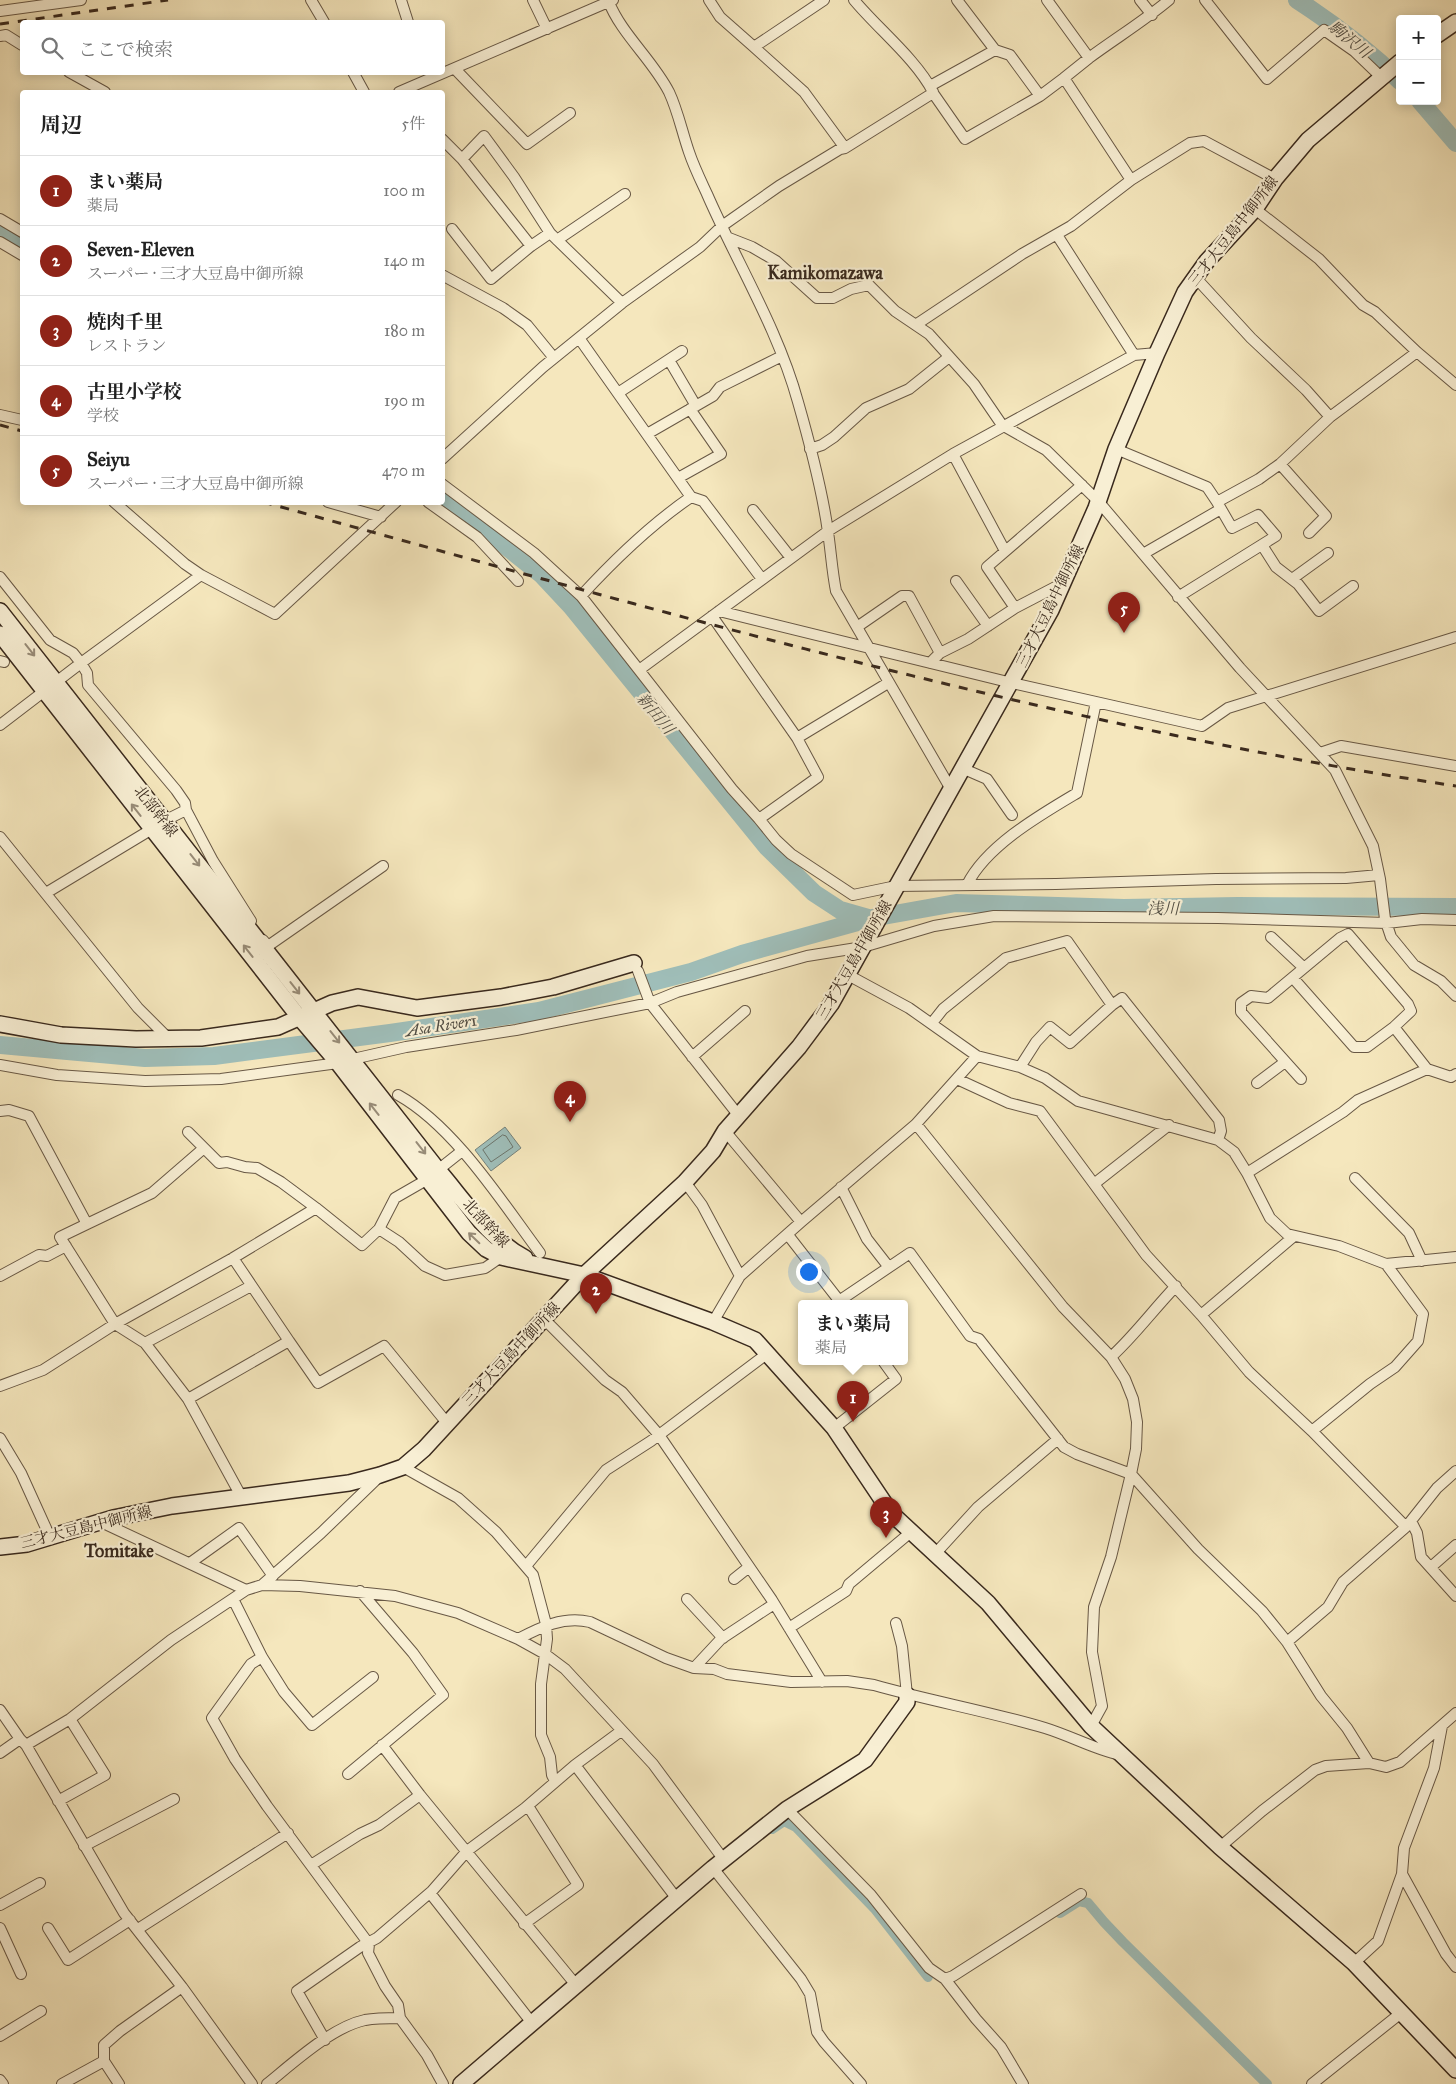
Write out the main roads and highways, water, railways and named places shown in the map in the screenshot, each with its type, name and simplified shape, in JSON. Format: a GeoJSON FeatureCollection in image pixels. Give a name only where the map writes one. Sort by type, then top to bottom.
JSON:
{"type":"FeatureCollection","features":[{"type":"Feature","properties":{"kind":"water"},"geometry":{"type":"Polygon","coordinates":[[[505,1127],[521,1148],[491,1171],[475,1150],[505,1127]]]}},
{"type":"Feature","properties":{"kind":"waterway","name":"駒沢川"},"geometry":{"type":"LineString","coordinates":[[1297,0],[1350,38],[1396,77]]}},
{"type":"Feature","properties":{"kind":"waterway","name":"駒沢川"},"geometry":{"type":"LineString","coordinates":[[1423,105],[1456,143]]}},
{"type":"Feature","properties":{"kind":"waterway","name":"新田川"},"geometry":{"type":"LineString","coordinates":[[0,232],[20,244]]}},
{"type":"Feature","properties":{"kind":"waterway","name":"新田川"},"geometry":{"type":"LineString","coordinates":[[445,501],[478,524],[542,575],[571,606],[767,847],[814,893],[840,910],[868,918]]}},
{"type":"Feature","properties":{"kind":"waterway","name":"Asa River1"},"geometry":{"type":"LineString","coordinates":[[0,1045],[145,1058],[214,1056],[539,1011],[691,972],[742,954],[872,918],[956,903],[1124,908],[1238,906],[1456,907]]}},
{"type":"Feature","properties":{"kind":"waterway"},"geometry":{"type":"LineString","coordinates":[[772,1829],[784,1821],[796,1827],[875,1909],[928,1977]]}},
{"type":"Feature","properties":{"kind":"waterway"},"geometry":{"type":"LineString","coordinates":[[1060,1913],[1079,1901],[1088,1903],[1123,1942],[1267,2084]]}},
{"type":"Feature","properties":{"kind":"railway"},"geometry":{"type":"LineString","coordinates":[[28,20],[168,0]]}},
{"type":"Feature","properties":{"kind":"railway"},"geometry":{"type":"LineString","coordinates":[[0,24],[20,21]]}},
{"type":"Feature","properties":{"kind":"railway"},"geometry":{"type":"LineString","coordinates":[[0,425],[20,430]]}},
{"type":"Feature","properties":{"kind":"railway"},"geometry":{"type":"LineString","coordinates":[[274,505],[707,623],[855,662],[1004,698],[1154,731],[1305,761],[1456,786]]}},
{"type":"Feature","properties":{"kind":"place","name":"Seiyu"},"geometry":{"type":"Point","coordinates":[1124,633]}},
{"type":"Feature","properties":{"kind":"place","name":"古里小学校"},"geometry":{"type":"Point","coordinates":[570,1122]}},
{"type":"Feature","properties":{"kind":"place","name":"Seven-Eleven"},"geometry":{"type":"Point","coordinates":[596,1314]}},
{"type":"Feature","properties":{"kind":"place","name":"まい薬局"},"geometry":{"type":"Point","coordinates":[853,1422]}},
{"type":"Feature","properties":{"kind":"place","name":"焼肉千里"},"geometry":{"type":"Point","coordinates":[886,1538]}},
{"type":"Feature","properties":{"kind":"district","name":"Kamikomazawa"},"geometry":{"type":"Point","coordinates":[825,273]}},
{"type":"Feature","properties":{"kind":"district","name":"Tomitake"},"geometry":{"type":"Point","coordinates":[119,1551]}},
{"type":"Feature","properties":{"kind":"water label","name":"浅川"},"geometry":{"type":"Point","coordinates":[1163,908]}}]}
